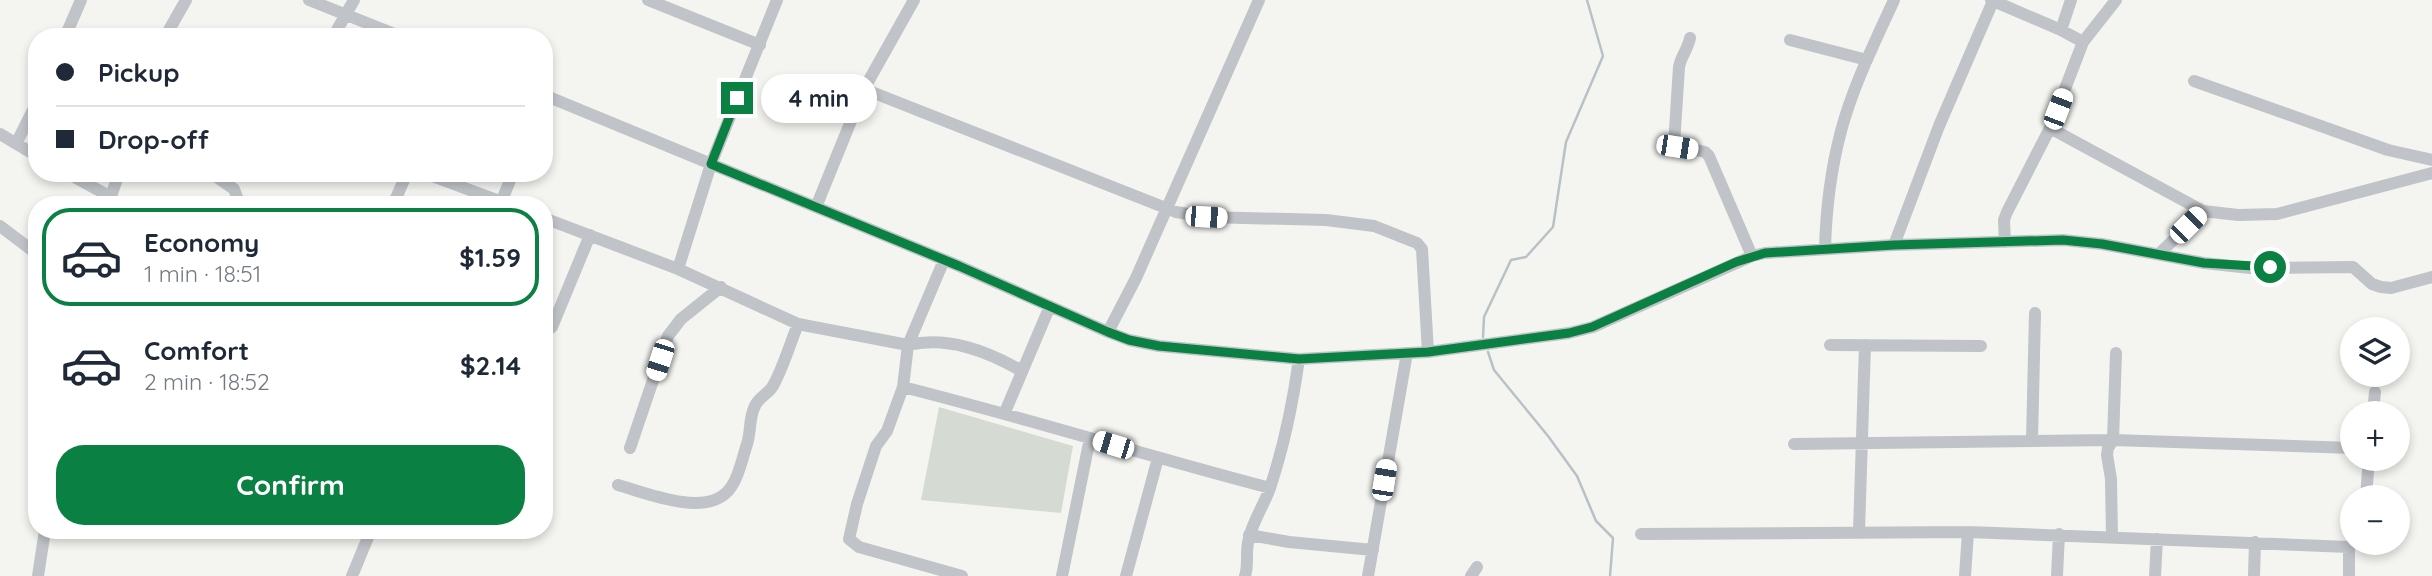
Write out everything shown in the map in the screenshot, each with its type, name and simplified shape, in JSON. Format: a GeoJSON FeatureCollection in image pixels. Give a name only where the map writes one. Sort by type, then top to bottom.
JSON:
{"type":"FeatureCollection","features":[{"type":"Feature","properties":{"kind":"street"},"geometry":{"type":"LineString","coordinates":[[69,28],[81,0]]}},
{"type":"Feature","properties":{"kind":"street"},"geometry":{"type":"LineString","coordinates":[[170,28],[186,0]]}},
{"type":"Feature","properties":{"kind":"street"},"geometry":{"type":"LineString","coordinates":[[309,0],[381,28]]}},
{"type":"Feature","properties":{"kind":"street"},"geometry":{"type":"LineString","coordinates":[[338,28],[354,0]]}},
{"type":"Feature","properties":{"kind":"street"},"geometry":{"type":"LineString","coordinates":[[648,0],[760,45]]}},
{"type":"Feature","properties":{"kind":"street"},"geometry":{"type":"LineString","coordinates":[[678,269],[711,164],[777,0]]}},
{"type":"Feature","properties":{"kind":"street"},"geometry":{"type":"LineString","coordinates":[[816,207],[864,89],[914,0]]}},
{"type":"Feature","properties":{"kind":"street"},"geometry":{"type":"LineString","coordinates":[[1108,332],[1136,278],[1259,0]]}},
{"type":"Feature","properties":{"kind":"street"},"geometry":{"type":"LineString","coordinates":[[1825,249],[1827,216],[1842,129],[1867,60],[1894,0]]}},
{"type":"Feature","properties":{"kind":"street"},"geometry":{"type":"LineString","coordinates":[[2061,30],[2071,0]]}},
{"type":"Feature","properties":{"kind":"street"},"geometry":{"type":"LineString","coordinates":[[2005,242],[2004,220],[2007,212],[2050,128],[2083,42],[2116,0]]}},
{"type":"Feature","properties":{"kind":"street"},"geometry":{"type":"LineString","coordinates":[[1894,245],[1939,126],[1992,1],[2083,42]]}},
{"type":"Feature","properties":{"kind":"street"},"geometry":{"type":"LineString","coordinates":[[1690,38],[1679,67],[1674,145],[1705,152],[1709,156],[1752,256]]}},
{"type":"Feature","properties":{"kind":"street"},"geometry":{"type":"LineString","coordinates":[[1790,40],[1867,60]]}},
{"type":"Feature","properties":{"kind":"street"},"geometry":{"type":"LineString","coordinates":[[2194,81],[2388,150],[2432,160]]}},
{"type":"Feature","properties":{"kind":"street"},"geometry":{"type":"LineString","coordinates":[[864,89],[1166,208],[1206,217],[1326,220],[1374,226],[1418,243],[1422,249],[1428,352]]}},
{"type":"Feature","properties":{"kind":"street"},"geometry":{"type":"LineString","coordinates":[[553,99],[944,260],[1108,332],[1129,340],[1159,346],[1299,359],[1428,352],[1559,334],[1592,327],[1752,256],[1894,245],[2063,240],[2102,244],[2182,260],[2250,268],[2353,267],[2372,284],[2391,288],[2432,277]]}},
{"type":"Feature","properties":{"kind":"street"},"geometry":{"type":"LineString","coordinates":[[17,142],[28,120]]}},
{"type":"Feature","properties":{"kind":"street"},"geometry":{"type":"LineString","coordinates":[[2050,128],[2203,211],[2238,215],[2277,214],[2432,173]]}},
{"type":"Feature","properties":{"kind":"street"},"geometry":{"type":"LineString","coordinates":[[0,134],[28,150]]}},
{"type":"Feature","properties":{"kind":"street"},"geometry":{"type":"LineString","coordinates":[[81,182],[102,196]]}},
{"type":"Feature","properties":{"kind":"street"},"geometry":{"type":"LineString","coordinates":[[224,182],[234,189],[237,196]]}},
{"type":"Feature","properties":{"kind":"street"},"geometry":{"type":"LineString","coordinates":[[447,182],[483,196]]}},
{"type":"Feature","properties":{"kind":"street"},"geometry":{"type":"LineString","coordinates":[[2159,254],[2203,211]]}},
{"type":"Feature","properties":{"kind":"street"},"geometry":{"type":"LineString","coordinates":[[553,221],[678,269],[798,324],[908,345],[925,341],[957,344],[1004,360],[1022,371]]}},
{"type":"Feature","properties":{"kind":"street"},"geometry":{"type":"LineString","coordinates":[[0,226],[28,247]]}},
{"type":"Feature","properties":{"kind":"street"},"geometry":{"type":"LineString","coordinates":[[553,322],[590,234]]}},
{"type":"Feature","properties":{"kind":"street"},"geometry":{"type":"LineString","coordinates":[[944,260],[908,345],[903,387],[887,432],[876,446],[849,539],[859,547],[962,576]]}},
{"type":"Feature","properties":{"kind":"street"},"geometry":{"type":"LineString","coordinates":[[630,448],[668,336],[681,319],[720,287]]}},
{"type":"Feature","properties":{"kind":"street"},"geometry":{"type":"LineString","coordinates":[[1005,412],[1050,306]]}},
{"type":"Feature","properties":{"kind":"street"},"geometry":{"type":"LineString","coordinates":[[2032,440],[2035,313]]}},
{"type":"Feature","properties":{"kind":"street"},"geometry":{"type":"LineString","coordinates":[[618,485],[652,497],[692,502],[711,503],[726,494],[747,446],[754,408],[758,400],[774,387],[798,324]]}},
{"type":"Feature","properties":{"kind":"street"},"geometry":{"type":"LineString","coordinates":[[1829,345],[1981,346]]}},
{"type":"Feature","properties":{"kind":"street"},"geometry":{"type":"LineString","coordinates":[[1859,531],[1865,345]]}},
{"type":"Feature","properties":{"kind":"street"},"geometry":{"type":"LineString","coordinates":[[1368,576],[1407,353]]}},
{"type":"Feature","properties":{"kind":"street"},"geometry":{"type":"LineString","coordinates":[[2112,537],[2111,479],[2107,455],[2113,440],[2116,353]]}},
{"type":"Feature","properties":{"kind":"street"},"geometry":{"type":"LineString","coordinates":[[1245,576],[1248,568],[1246,548],[1249,535],[1270,488],[1292,404],[1299,359]]}},
{"type":"Feature","properties":{"kind":"street"},"geometry":{"type":"LineString","coordinates":[[903,387],[1005,412],[1270,488]]}},
{"type":"Feature","properties":{"kind":"street"},"geometry":{"type":"LineString","coordinates":[[2374,401],[2375,391]]}},
{"type":"Feature","properties":{"kind":"street"},"geometry":{"type":"LineString","coordinates":[[1062,576],[1090,438]]}},
{"type":"Feature","properties":{"kind":"street"},"geometry":{"type":"LineString","coordinates":[[1794,444],[2113,440],[2340,449]]}},
{"type":"Feature","properties":{"kind":"street"},"geometry":{"type":"LineString","coordinates":[[1126,576],[1158,458]]}},
{"type":"Feature","properties":{"kind":"street"},"geometry":{"type":"LineString","coordinates":[[1965,576],[1968,532]]}},
{"type":"Feature","properties":{"kind":"street"},"geometry":{"type":"LineString","coordinates":[[1641,534],[1968,532],[2340,545]]}},
{"type":"Feature","properties":{"kind":"street"},"geometry":{"type":"LineString","coordinates":[[2057,576],[2059,534]]}},
{"type":"Feature","properties":{"kind":"street"},"geometry":{"type":"LineString","coordinates":[[1249,535],[1289,542],[1373,550]]}},
{"type":"Feature","properties":{"kind":"street"},"geometry":{"type":"LineString","coordinates":[[38,576],[44,539]]}},
{"type":"Feature","properties":{"kind":"street"},"geometry":{"type":"LineString","coordinates":[[352,576],[367,539]]}},
{"type":"Feature","properties":{"kind":"street"},"geometry":{"type":"LineString","coordinates":[[2155,576],[2157,539]]}},
{"type":"Feature","properties":{"kind":"street"},"geometry":{"type":"LineString","coordinates":[[2254,576],[2255,542]]}},
{"type":"Feature","properties":{"kind":"street"},"geometry":{"type":"LineString","coordinates":[[2349,576],[2350,555]]}},
{"type":"Feature","properties":{"kind":"shaded area"},"geometry":{"type":"Polygon","coordinates":[[[939,407],[1073,446],[1061,513],[921,500],[939,407]]]}},
{"type":"Feature","properties":{"kind":"waterway"},"geometry":{"type":"LineString","coordinates":[[1483,337],[1484,317],[1511,260],[1526,257],[1553,227],[1566,142],[1603,56],[1587,0]]}},
{"type":"Feature","properties":{"kind":"waterway"},"geometry":{"type":"LineString","coordinates":[[1488,352],[1494,370],[1577,476],[1596,521],[1613,538],[1610,576]]}},
{"type":"Feature","properties":{"kind":"route"},"geometry":{"type":"LineString","coordinates":[[737,98],[711,164],[959,266],[1108,332],[1129,340],[1192,350],[1256,353],[1299,359],[1428,352],[1569,333],[1592,327],[1736,262],[1765,253],[1894,245],[2063,240],[2102,244],[2204,263],[2250,268],[2270,267]]}}]}
